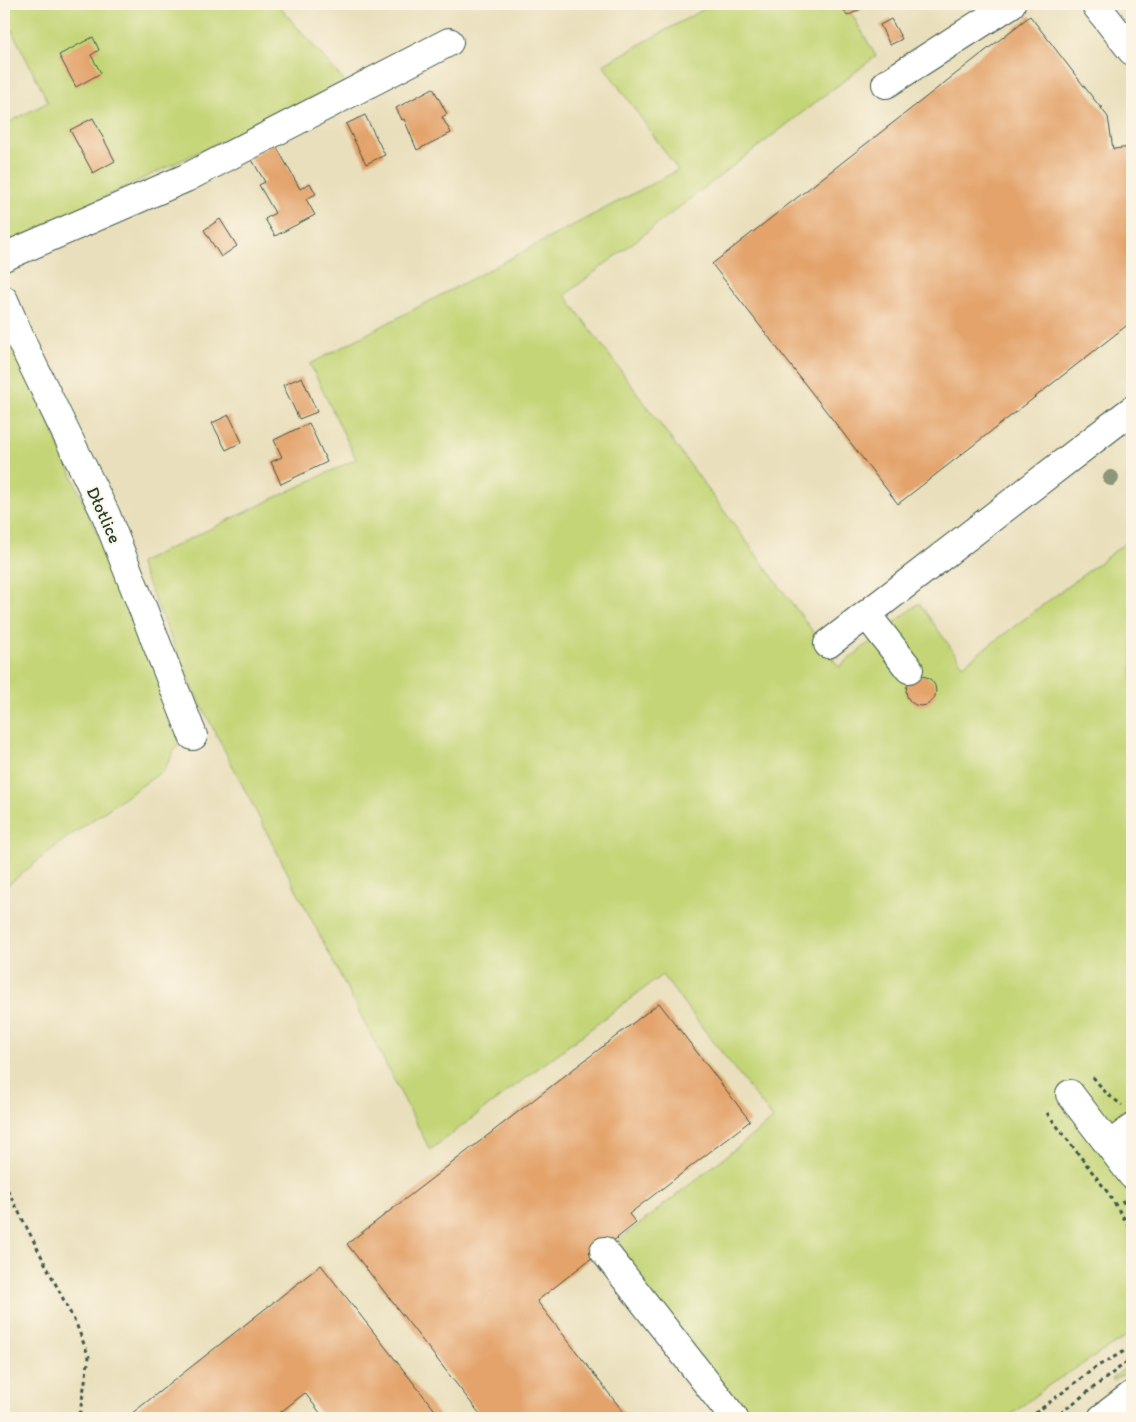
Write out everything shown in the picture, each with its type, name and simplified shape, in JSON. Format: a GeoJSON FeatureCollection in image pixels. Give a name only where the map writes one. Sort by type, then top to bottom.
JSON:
{"type":"FeatureCollection","features":[{"type":"Feature","properties":{"kind":"street"},"geometry":{"type":"LineString","coordinates":[[886,84],[1011,4]]}},
{"type":"Feature","properties":{"kind":"street"},"geometry":{"type":"LineString","coordinates":[[1095,4],[1132,51]]}},
{"type":"Feature","properties":{"kind":"street"},"geometry":{"type":"LineString","coordinates":[[4,257],[186,178],[449,42]]}},
{"type":"Feature","properties":{"kind":"street","name":"Dłotlice"},"geometry":{"type":"LineString","coordinates":[[4,300],[24,347],[106,515],[193,736]]}},
{"type":"Feature","properties":{"kind":"street"},"geometry":{"type":"LineString","coordinates":[[828,644],[1132,410]]}},
{"type":"Feature","properties":{"kind":"street"},"geometry":{"type":"LineString","coordinates":[[867,615],[909,669]]}},
{"type":"Feature","properties":{"kind":"street"},"geometry":{"type":"LineString","coordinates":[[1070,1094],[1132,1175]]}},
{"type":"Feature","properties":{"kind":"street"},"geometry":{"type":"LineString","coordinates":[[1110,1145],[1128,1117]]}},
{"type":"Feature","properties":{"kind":"street"},"geometry":{"type":"LineString","coordinates":[[604,1251],[734,1418]]}},
{"type":"Feature","properties":{"kind":"street"},"geometry":{"type":"LineString","coordinates":[[1102,1418],[1132,1395]]}},
{"type":"Feature","properties":{"kind":"path"},"geometry":{"type":"LineString","coordinates":[[1092,1076],[1128,1117]]}},
{"type":"Feature","properties":{"kind":"path"},"geometry":{"type":"LineString","coordinates":[[1047,1113],[1106,1190],[1132,1231]]}},
{"type":"Feature","properties":{"kind":"path"},"geometry":{"type":"LineString","coordinates":[[4,1183],[77,1326],[89,1357],[80,1412],[72,1418]]}},
{"type":"Feature","properties":{"kind":"path"},"geometry":{"type":"LineString","coordinates":[[1029,1418],[1096,1367],[1132,1347]]}},
{"type":"Feature","properties":{"kind":"path"},"geometry":{"type":"LineString","coordinates":[[1054,1418],[1132,1358]]}},
{"type":"Feature","properties":{"kind":"green space"},"geometry":{"type":"Polygon","coordinates":[[[4,4],[277,4],[345,82],[4,245],[4,125],[48,102],[4,15],[4,4]]]}},
{"type":"Feature","properties":{"kind":"green space"},"geometry":{"type":"Polygon","coordinates":[[[713,4],[846,4],[876,56],[565,295],[839,667],[919,603],[963,665],[1132,538],[1132,1333],[1046,1387],[1007,1418],[747,1418],[613,1245],[773,1119],[662,975],[430,1150],[192,687],[139,563],[356,459],[310,364],[678,170],[603,65],[713,4]]]}},
{"type":"Feature","properties":{"kind":"green space"},"geometry":{"type":"Polygon","coordinates":[[[4,328],[42,406],[173,709],[179,743],[164,770],[61,842],[4,888],[4,328]]]}},
{"type":"Feature","properties":{"kind":"green space"},"geometry":{"type":"Polygon","coordinates":[[[1132,1363],[1132,1369],[1113,1381],[1111,1379],[1132,1363]]]}},
{"type":"Feature","properties":{"kind":"building"},"geometry":{"type":"Polygon","coordinates":[[[840,4],[871,4],[847,16],[840,4]]]}},
{"type":"Feature","properties":{"kind":"building"},"geometry":{"type":"Polygon","coordinates":[[[1030,16],[1100,107],[1103,107],[1101,108],[1108,117],[1113,149],[1132,147],[1132,326],[1130,323],[898,504],[712,264],[1030,16]]]}},
{"type":"Feature","properties":{"kind":"building"},"geometry":{"type":"Polygon","coordinates":[[[891,19],[902,39],[890,45],[880,25],[891,19]]]}},
{"type":"Feature","properties":{"kind":"building"},"geometry":{"type":"Polygon","coordinates":[[[93,37],[99,50],[91,55],[101,73],[76,87],[59,55],[93,37]]]}},
{"type":"Feature","properties":{"kind":"building"},"geometry":{"type":"Polygon","coordinates":[[[433,88],[447,114],[442,117],[451,133],[417,150],[404,119],[402,120],[396,108],[433,88]]]}},
{"type":"Feature","properties":{"kind":"building"},"geometry":{"type":"Polygon","coordinates":[[[365,115],[385,155],[366,164],[346,124],[365,115]]]}},
{"type":"Feature","properties":{"kind":"building"},"geometry":{"type":"Polygon","coordinates":[[[93,118],[115,161],[93,173],[70,130],[93,118]]]}},
{"type":"Feature","properties":{"kind":"building"},"geometry":{"type":"Polygon","coordinates":[[[274,142],[300,189],[310,183],[316,194],[306,199],[315,215],[275,236],[265,219],[275,213],[259,185],[265,182],[251,158],[274,142]]]}},
{"type":"Feature","properties":{"kind":"building"},"geometry":{"type":"Polygon","coordinates":[[[220,219],[237,246],[221,257],[204,230],[220,219]]]}},
{"type":"Feature","properties":{"kind":"building"},"geometry":{"type":"Polygon","coordinates":[[[302,377],[317,412],[299,419],[283,385],[302,377]]]}},
{"type":"Feature","properties":{"kind":"building"},"geometry":{"type":"Polygon","coordinates":[[[229,415],[242,442],[226,450],[212,423],[229,415]]]}},
{"type":"Feature","properties":{"kind":"building"},"geometry":{"type":"Polygon","coordinates":[[[309,423],[327,462],[281,484],[271,462],[282,457],[274,440],[309,423]]]}},
{"type":"Feature","properties":{"kind":"building"},"geometry":{"type":"Polygon","coordinates":[[[921,676],[927,677],[935,685],[935,697],[927,705],[921,706],[915,705],[907,697],[906,691],[907,685],[915,677],[921,676]]]}},
{"type":"Feature","properties":{"kind":"building"},"geometry":{"type":"Polygon","coordinates":[[[659,1003],[750,1121],[629,1214],[636,1223],[537,1301],[628,1418],[483,1418],[347,1244],[659,1003]]]}},
{"type":"Feature","properties":{"kind":"building"},"geometry":{"type":"Polygon","coordinates":[[[321,1265],[441,1418],[324,1418],[305,1393],[273,1418],[126,1418],[321,1265]]]}}]}
